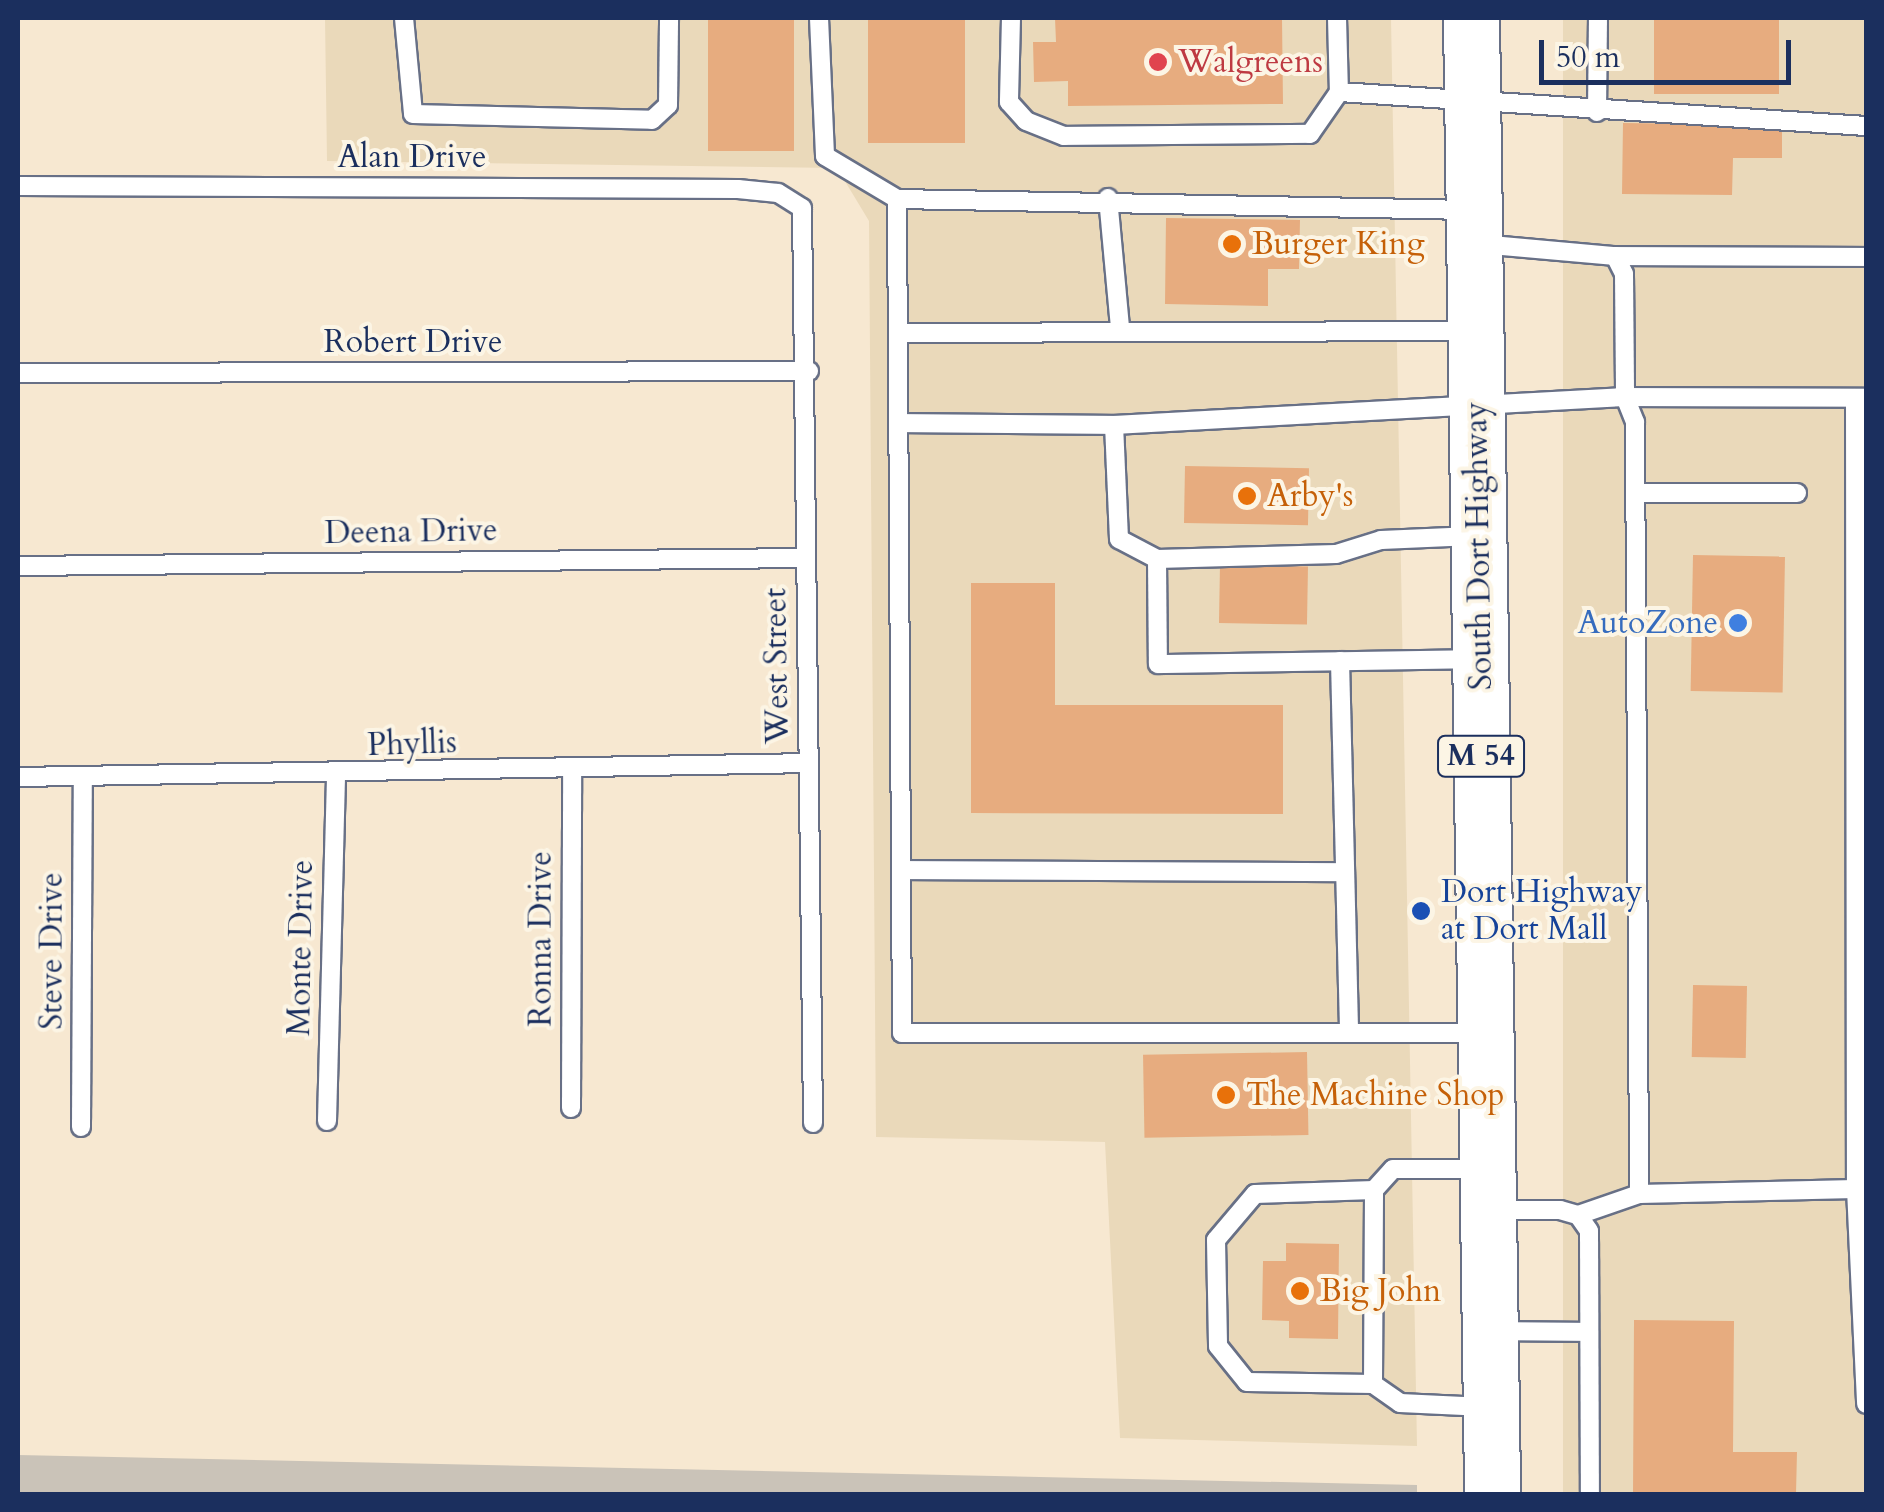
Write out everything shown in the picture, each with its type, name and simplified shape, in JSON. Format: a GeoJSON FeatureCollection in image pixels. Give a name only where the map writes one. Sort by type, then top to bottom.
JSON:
{"type":"FeatureCollection","features":[{"type":"Feature","properties":{"kind":"main road","name":"South Dort Highway"},"geometry":{"type":"LineString","coordinates":[[1471,18],[1492,1494]]}},
{"type":"Feature","properties":{"kind":"lane"},"geometry":{"type":"LineString","coordinates":[[404,18],[413,114],[652,120],[668,105],[669,18]]}},
{"type":"Feature","properties":{"kind":"lane"},"geometry":{"type":"LineString","coordinates":[[819,18],[825,156],[896,198],[1108,198],[1474,227],[1614,256],[1866,257]]}},
{"type":"Feature","properties":{"kind":"lane"},"geometry":{"type":"LineString","coordinates":[[1011,18],[1009,102],[1026,121],[1064,136],[1310,134],[1339,92],[1338,18]]}},
{"type":"Feature","properties":{"kind":"lane"},"geometry":{"type":"LineString","coordinates":[[1597,112],[1598,18]]}},
{"type":"Feature","properties":{"kind":"lane"},"geometry":{"type":"LineString","coordinates":[[1339,92],[1472,107],[1866,126]]}},
{"type":"Feature","properties":{"kind":"lane","name":"Alan Drive"},"geometry":{"type":"LineString","coordinates":[[18,186],[738,188],[778,193],[802,208]]}},
{"type":"Feature","properties":{"kind":"lane"},"geometry":{"type":"LineString","coordinates":[[896,198],[902,423],[902,1033],[1349,1028],[1485,1033]]}},
{"type":"Feature","properties":{"kind":"lane"},"geometry":{"type":"LineString","coordinates":[[1108,198],[1120,328]]}},
{"type":"Feature","properties":{"kind":"lane","name":"West Street"},"geometry":{"type":"LineString","coordinates":[[802,208],[809,371],[805,558],[813,1123]]}},
{"type":"Feature","properties":{"kind":"lane"},"geometry":{"type":"LineString","coordinates":[[1614,256],[1624,274],[1625,397],[1635,422],[1638,1194]]}},
{"type":"Feature","properties":{"kind":"lane"},"geometry":{"type":"LineString","coordinates":[[900,333],[1120,328],[1148,339],[1476,331]]}},
{"type":"Feature","properties":{"kind":"lane","name":"Robert Drive"},"geometry":{"type":"LineString","coordinates":[[18,373],[809,371]]}},
{"type":"Feature","properties":{"kind":"lane"},"geometry":{"type":"LineString","coordinates":[[902,423],[1114,425],[1374,417],[1476,398],[1861,398],[1866,1404]]}},
{"type":"Feature","properties":{"kind":"lane"},"geometry":{"type":"LineString","coordinates":[[1114,425],[1118,540],[1156,559],[1336,554],[1381,540],[1478,536]]}},
{"type":"Feature","properties":{"kind":"lane"},"geometry":{"type":"LineString","coordinates":[[1635,494],[1797,493]]}},
{"type":"Feature","properties":{"kind":"lane","name":"Deena Drive"},"geometry":{"type":"LineString","coordinates":[[18,566],[805,558]]}},
{"type":"Feature","properties":{"kind":"lane"},"geometry":{"type":"LineString","coordinates":[[1156,559],[1158,664],[1480,659]]}},
{"type":"Feature","properties":{"kind":"lane"},"geometry":{"type":"LineString","coordinates":[[1340,661],[1349,1028]]}},
{"type":"Feature","properties":{"kind":"lane","name":"Phyllis"},"geometry":{"type":"LineString","coordinates":[[18,776],[336,776],[809,762]]}},
{"type":"Feature","properties":{"kind":"lane","name":"Ronna Drive"},"geometry":{"type":"LineString","coordinates":[[571,1108],[572,769]]}},
{"type":"Feature","properties":{"kind":"lane","name":"Steve Drive"},"geometry":{"type":"LineString","coordinates":[[81,1127],[83,776]]}},
{"type":"Feature","properties":{"kind":"lane","name":"Monte Drive"},"geometry":{"type":"LineString","coordinates":[[327,1121],[336,776]]}},
{"type":"Feature","properties":{"kind":"lane"},"geometry":{"type":"LineString","coordinates":[[903,870],[1345,872]]}},
{"type":"Feature","properties":{"kind":"lane"},"geometry":{"type":"LineString","coordinates":[[1374,1384],[1374,1190],[1393,1169],[1578,1215],[1638,1194],[1862,1189]]}},
{"type":"Feature","properties":{"kind":"lane"},"geometry":{"type":"LineString","coordinates":[[1374,1190],[1255,1194],[1216,1240],[1218,1346],[1246,1382],[1374,1384],[1400,1402],[1490,1408]]}},
{"type":"Feature","properties":{"kind":"lane"},"geometry":{"type":"LineString","coordinates":[[1578,1215],[1589,1231],[1590,1494]]}},
{"type":"Feature","properties":{"kind":"lane"},"geometry":{"type":"LineString","coordinates":[[1490,1330],[1589,1332]]}},
{"type":"Feature","properties":{"kind":"shaded area"},"geometry":{"type":"Polygon","coordinates":[[[325,18],[1391,18],[1417,1446],[1120,1438],[1105,1142],[876,1137],[869,221],[837,168],[327,161],[325,18]]]}},
{"type":"Feature","properties":{"kind":"shaded area"},"geometry":{"type":"Polygon","coordinates":[[[1563,18],[1866,18],[1866,1494],[1563,1494],[1563,18]]]}},
{"type":"Feature","properties":{"kind":"shaded area"},"geometry":{"type":"Polygon","coordinates":[[[18,1455],[1417,1485],[1417,1494],[18,1494],[18,1455]]]}},
{"type":"Feature","properties":{"kind":"building"},"geometry":{"type":"Polygon","coordinates":[[[708,18],[794,18],[794,151],[708,151],[708,18]]]}},
{"type":"Feature","properties":{"kind":"building"},"geometry":{"type":"Polygon","coordinates":[[[868,18],[965,18],[965,143],[868,143],[868,18]]]}},
{"type":"Feature","properties":{"kind":"building","name":"Walgreens"},"geometry":{"type":"Polygon","coordinates":[[[1055,18],[1282,18],[1283,104],[1068,106],[1068,81],[1034,82],[1033,42],[1056,42],[1055,18]]]}},
{"type":"Feature","properties":{"kind":"building"},"geometry":{"type":"Polygon","coordinates":[[[1654,18],[1779,18],[1779,94],[1654,94],[1654,18]]]}},
{"type":"Feature","properties":{"kind":"building"},"geometry":{"type":"Polygon","coordinates":[[[1623,123],[1782,125],[1782,158],[1733,158],[1732,195],[1622,194],[1623,123]]]}},
{"type":"Feature","properties":{"kind":"building","name":"Burger King"},"geometry":{"type":"Polygon","coordinates":[[[1166,218],[1300,220],[1299,269],[1268,269],[1268,306],[1165,304],[1166,218]]]}},
{"type":"Feature","properties":{"kind":"building","name":"Arby's"},"geometry":{"type":"Polygon","coordinates":[[[1185,466],[1309,468],[1308,525],[1184,523],[1185,466]]]}},
{"type":"Feature","properties":{"kind":"building","name":"AutoZone"},"geometry":{"type":"Polygon","coordinates":[[[1693,555],[1785,557],[1783,693],[1691,691],[1693,555]]]}},
{"type":"Feature","properties":{"kind":"building"},"geometry":{"type":"Polygon","coordinates":[[[1220,565],[1308,567],[1307,625],[1219,623],[1220,565]]]}},
{"type":"Feature","properties":{"kind":"building"},"geometry":{"type":"Polygon","coordinates":[[[971,583],[1055,583],[1055,705],[1283,705],[1283,814],[971,813],[971,583]]]}},
{"type":"Feature","properties":{"kind":"building"},"geometry":{"type":"Polygon","coordinates":[[[1693,985],[1747,986],[1746,1058],[1692,1057],[1693,985]]]}},
{"type":"Feature","properties":{"kind":"building","name":"The Machine Shop"},"geometry":{"type":"Polygon","coordinates":[[[1307,1052],[1308,1135],[1144,1138],[1143,1055],[1307,1052]]]}},
{"type":"Feature","properties":{"kind":"building","name":"Big John"},"geometry":{"type":"Polygon","coordinates":[[[1286,1243],[1339,1244],[1338,1339],[1289,1338],[1289,1321],[1262,1320],[1263,1261],[1286,1261],[1286,1243]]]}},
{"type":"Feature","properties":{"kind":"building"},"geometry":{"type":"Polygon","coordinates":[[[1634,1320],[1734,1321],[1733,1452],[1797,1452],[1796,1494],[1633,1494],[1634,1320]]]}},
{"type":"Feature","properties":{"kind":"place","name":"Walgreens"},"geometry":{"type":"Point","coordinates":[1158,62]}},
{"type":"Feature","properties":{"kind":"place","name":"Burger King"},"geometry":{"type":"Point","coordinates":[1232,244]}},
{"type":"Feature","properties":{"kind":"place","name":"Arby's"},"geometry":{"type":"Point","coordinates":[1247,496]}},
{"type":"Feature","properties":{"kind":"place","name":"AutoZone"},"geometry":{"type":"Point","coordinates":[1738,623]}},
{"type":"Feature","properties":{"kind":"place","name":"Dort Highway at Dort Mall"},"geometry":{"type":"Point","coordinates":[1421,911]}},
{"type":"Feature","properties":{"kind":"place","name":"The Machine Shop"},"geometry":{"type":"Point","coordinates":[1226,1095]}},
{"type":"Feature","properties":{"kind":"place","name":"Big John"},"geometry":{"type":"Point","coordinates":[1300,1291]}}]}
